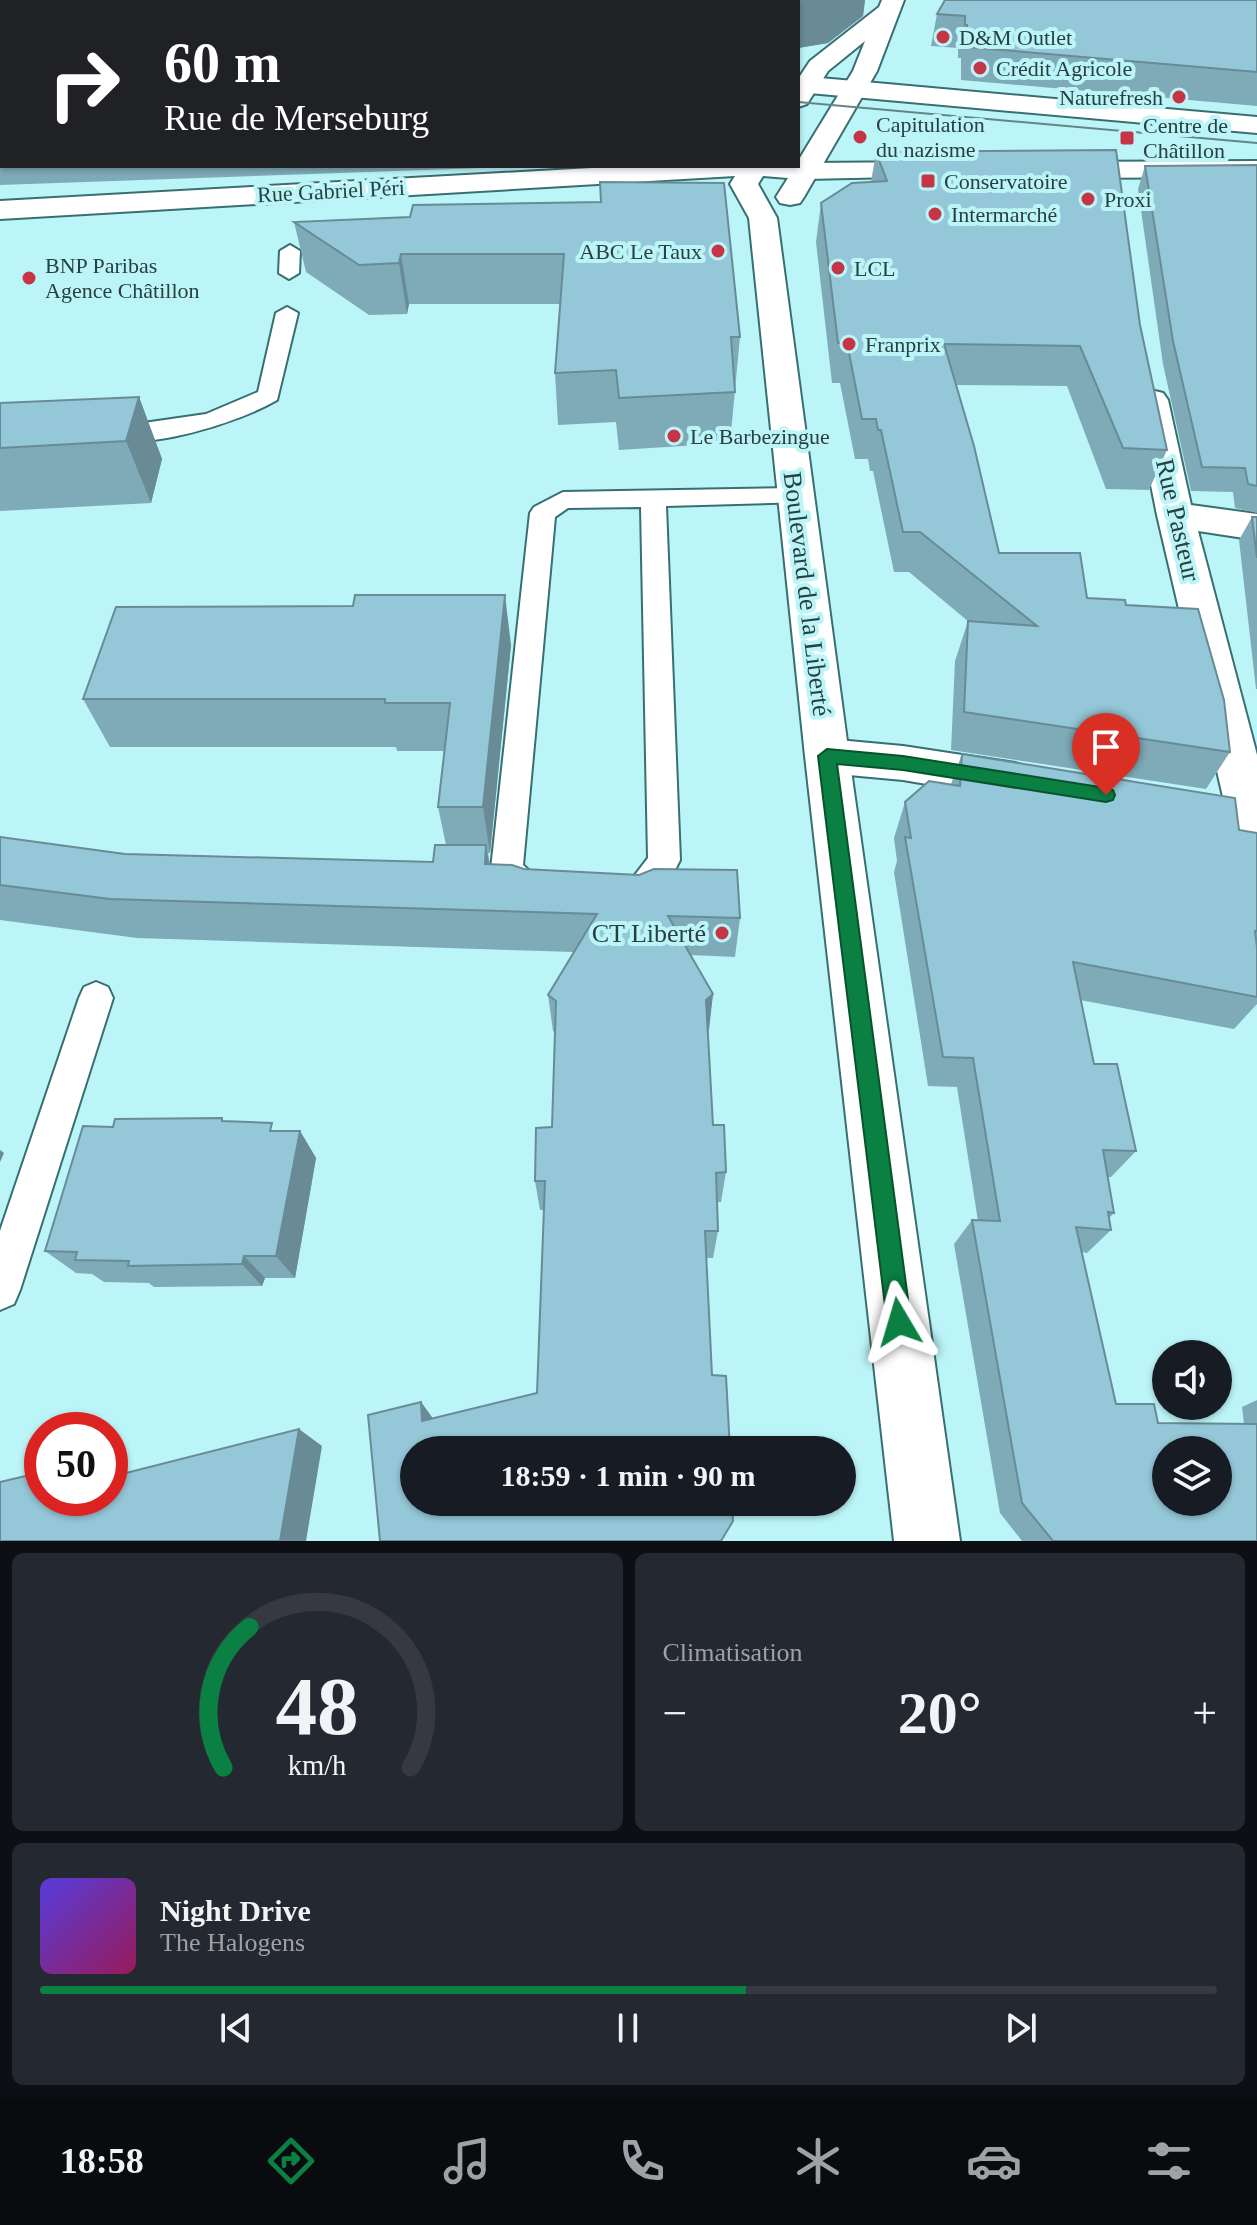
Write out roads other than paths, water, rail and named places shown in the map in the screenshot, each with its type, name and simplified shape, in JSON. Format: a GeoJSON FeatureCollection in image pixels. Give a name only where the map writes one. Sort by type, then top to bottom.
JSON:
{"type":"FeatureCollection","features":[{"type":"Feature","properties":{"kind":"main road"},"geometry":{"type":"LineString","coordinates":[[753,168],[744,184],[763,218],[787,201],[806,171],[865,71],[891,6]]}},
{"type":"Feature","properties":{"kind":"main road"},"geometry":{"type":"LineString","coordinates":[[801,89],[819,66],[891,6]]}},
{"type":"Feature","properties":{"kind":"main road"},"geometry":{"type":"LineString","coordinates":[[801,89],[855,88],[1257,125]]}},
{"type":"Feature","properties":{"kind":"main road","name":"Rue Gabriel Péri"},"geometry":{"type":"LineString","coordinates":[[0,210],[720,168]]}},
{"type":"Feature","properties":{"kind":"main road","name":"Rue Gabriel Péri"},"geometry":{"type":"LineString","coordinates":[[775,168],[806,171],[959,170]]}},
{"type":"Feature","properties":{"kind":"main road"},"geometry":{"type":"LineString","coordinates":[[1032,170],[1120,186],[1257,169]]}},
{"type":"Feature","properties":{"kind":"main road","name":"Boulevard de la Liberté"},"geometry":{"type":"LineString","coordinates":[[763,218],[827,756],[927,1541]]}},
{"type":"Feature","properties":{"kind":"main road","name":"Rue Pasteur"},"geometry":{"type":"LineString","coordinates":[[1144,365],[1175,515],[1254,818]]}},
{"type":"Feature","properties":{"kind":"main road"},"geometry":{"type":"LineString","coordinates":[[1175,515],[1257,527]]}},
{"type":"Feature","properties":{"kind":"main road"},"geometry":{"type":"LineString","coordinates":[[827,756],[903,763],[1054,787]]}},
{"type":"Feature","properties":{"kind":"main road"},"geometry":{"type":"LineString","coordinates":[[1206,811],[1254,818]]}},
{"type":"Feature","properties":{"kind":"lane"},"geometry":{"type":"LineString","coordinates":[[88,435],[177,429],[218,421],[252,406],[269,395],[287,313]]}},
{"type":"Feature","properties":{"kind":"lane"},"geometry":{"type":"LineString","coordinates":[[561,893],[529,892],[492,869],[543,513],[563,500],[795,496]]}},
{"type":"Feature","properties":{"kind":"lane"},"geometry":{"type":"LineString","coordinates":[[608,896],[639,898],[664,860],[653,498]]}},
{"type":"Feature","properties":{"kind":"lane"},"geometry":{"type":"LineString","coordinates":[[0,1290],[96,998]]}},
{"type":"Feature","properties":{"kind":"tram line"},"geometry":{"type":"LineString","coordinates":[[800,102],[1257,143]]}},
{"type":"Feature","properties":{"kind":"place","name":"D&M Outlet"},"geometry":{"type":"Point","coordinates":[943,37]}},
{"type":"Feature","properties":{"kind":"place","name":"Crédit Agricole"},"geometry":{"type":"Point","coordinates":[980,68]}},
{"type":"Feature","properties":{"kind":"place","name":"Naturefresh"},"geometry":{"type":"Point","coordinates":[1179,97]}},
{"type":"Feature","properties":{"kind":"place","name":"Capitulation du nazisme"},"geometry":{"type":"Point","coordinates":[860,137]}},
{"type":"Feature","properties":{"kind":"place","name":"Centre de Châtillon"},"geometry":{"type":"Point","coordinates":[1127,138]}},
{"type":"Feature","properties":{"kind":"place","name":"Conservatoire"},"geometry":{"type":"Point","coordinates":[928,181]}},
{"type":"Feature","properties":{"kind":"place","name":"Proxi"},"geometry":{"type":"Point","coordinates":[1088,199]}},
{"type":"Feature","properties":{"kind":"place","name":"Intermarché"},"geometry":{"type":"Point","coordinates":[935,214]}},
{"type":"Feature","properties":{"kind":"place","name":"ABC Le Taux"},"geometry":{"type":"Point","coordinates":[718,251]}},
{"type":"Feature","properties":{"kind":"place","name":"LCL"},"geometry":{"type":"Point","coordinates":[838,268]}},
{"type":"Feature","properties":{"kind":"place","name":"BNP Paribas Agence Châtillon"},"geometry":{"type":"Point","coordinates":[29,278]}},
{"type":"Feature","properties":{"kind":"place","name":"Franprix"},"geometry":{"type":"Point","coordinates":[849,344]}},
{"type":"Feature","properties":{"kind":"place","name":"Le Barbezingue"},"geometry":{"type":"Point","coordinates":[674,436]}},
{"type":"Feature","properties":{"kind":"place","name":"CT Liberté"},"geometry":{"type":"Point","coordinates":[722,933]}}]}
